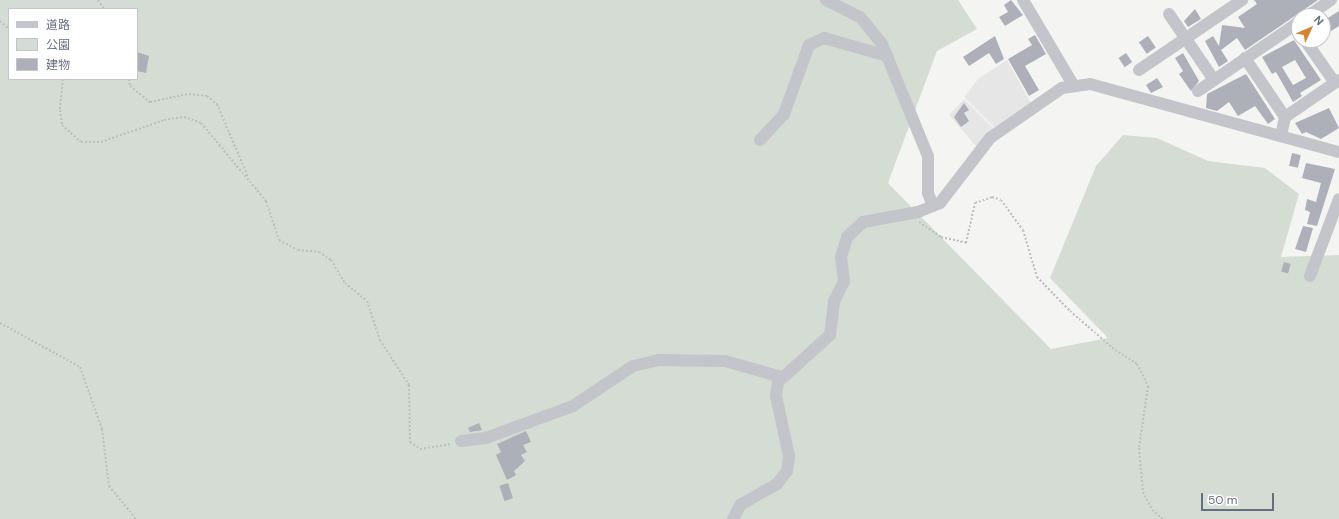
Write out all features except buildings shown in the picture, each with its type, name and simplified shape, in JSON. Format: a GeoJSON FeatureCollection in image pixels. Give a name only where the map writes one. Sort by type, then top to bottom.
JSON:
{"type":"FeatureCollection","features":[{"type":"Feature","properties":{"kind":"street"},"geometry":{"type":"LineString","coordinates":[[826,0],[870,26],[887,56],[928,156],[928,193],[933,206]]}},
{"type":"Feature","properties":{"kind":"street"},"geometry":{"type":"LineString","coordinates":[[1023,0],[1072,84]]}},
{"type":"Feature","properties":{"kind":"street"},"geometry":{"type":"LineString","coordinates":[[1139,70],[1242,0]]}},
{"type":"Feature","properties":{"kind":"street"},"geometry":{"type":"LineString","coordinates":[[1320,8],[1331,0]]}},
{"type":"Feature","properties":{"kind":"street"},"geometry":{"type":"LineString","coordinates":[[1169,14],[1214,80]]}},
{"type":"Feature","properties":{"kind":"street"},"geometry":{"type":"LineString","coordinates":[[1198,91],[1245,58],[1291,30]]}},
{"type":"Feature","properties":{"kind":"street"},"geometry":{"type":"LineString","coordinates":[[760,140],[784,114],[809,45],[824,38],[887,56]]}},
{"type":"Feature","properties":{"kind":"street"},"geometry":{"type":"LineString","coordinates":[[1280,135],[1284,117],[1337,82],[1310,48]]}},
{"type":"Feature","properties":{"kind":"street"},"geometry":{"type":"LineString","coordinates":[[1245,58],[1284,117]]}},
{"type":"Feature","properties":{"kind":"street"},"geometry":{"type":"LineString","coordinates":[[732,519],[740,505],[782,480],[790,464],[776,396],[781,377],[806,360],[830,335],[834,301],[844,281],[841,257],[847,237],[863,222],[910,214],[933,206],[947,196],[965,166],[990,138],[1023,112],[1072,84],[1090,84],[1339,152]]}},
{"type":"Feature","properties":{"kind":"street"},"geometry":{"type":"LineString","coordinates":[[1310,276],[1339,199]]}},
{"type":"Feature","properties":{"kind":"street"},"geometry":{"type":"LineString","coordinates":[[461,441],[486,438],[573,406],[633,366],[659,360],[725,361],[781,377]]}},
{"type":"Feature","properties":{"kind":"path"},"geometry":{"type":"LineString","coordinates":[[0,20],[8,28]]}},
{"type":"Feature","properties":{"kind":"path"},"geometry":{"type":"LineString","coordinates":[[63,80],[60,110],[62,125],[81,142],[101,142],[184,117],[201,123],[237,169],[249,178]]}},
{"type":"Feature","properties":{"kind":"path"},"geometry":{"type":"LineString","coordinates":[[129,80],[130,86],[150,102],[189,94],[207,96],[218,104],[249,178],[266,201],[279,240],[298,250],[319,252],[331,260],[345,283],[367,301],[380,340],[409,385],[410,442],[420,450],[461,441]]}},
{"type":"Feature","properties":{"kind":"path"},"geometry":{"type":"LineString","coordinates":[[910,214],[931,232],[966,243],[975,203],[992,197],[1001,200],[1023,230],[1037,277],[1070,311],[1115,350],[1137,364],[1146,380],[1148,386],[1139,448],[1144,492],[1152,510],[1163,519]]}},
{"type":"Feature","properties":{"kind":"path"},"geometry":{"type":"LineString","coordinates":[[0,323],[80,367],[100,423],[109,486],[136,519]]}},
{"type":"Feature","properties":{"kind":"shaded area"},"geometry":{"type":"Polygon","coordinates":[[[1007,60],[1031,103],[996,129],[964,97],[978,79],[1007,60]]]}},
{"type":"Feature","properties":{"kind":"shaded area"},"geometry":{"type":"Polygon","coordinates":[[[964,99],[996,131],[977,147],[949,115],[964,99]]]}},
{"type":"Feature","properties":{"kind":"green space"},"geometry":{"type":"Polygon","coordinates":[[[0,0],[958,0],[977,29],[937,51],[888,183],[1051,349],[1108,338],[1050,278],[1096,166],[1123,135],[1157,138],[1208,161],[1265,168],[1299,194],[1281,257],[1339,255],[1339,519],[0,519],[0,0]]]}}]}
